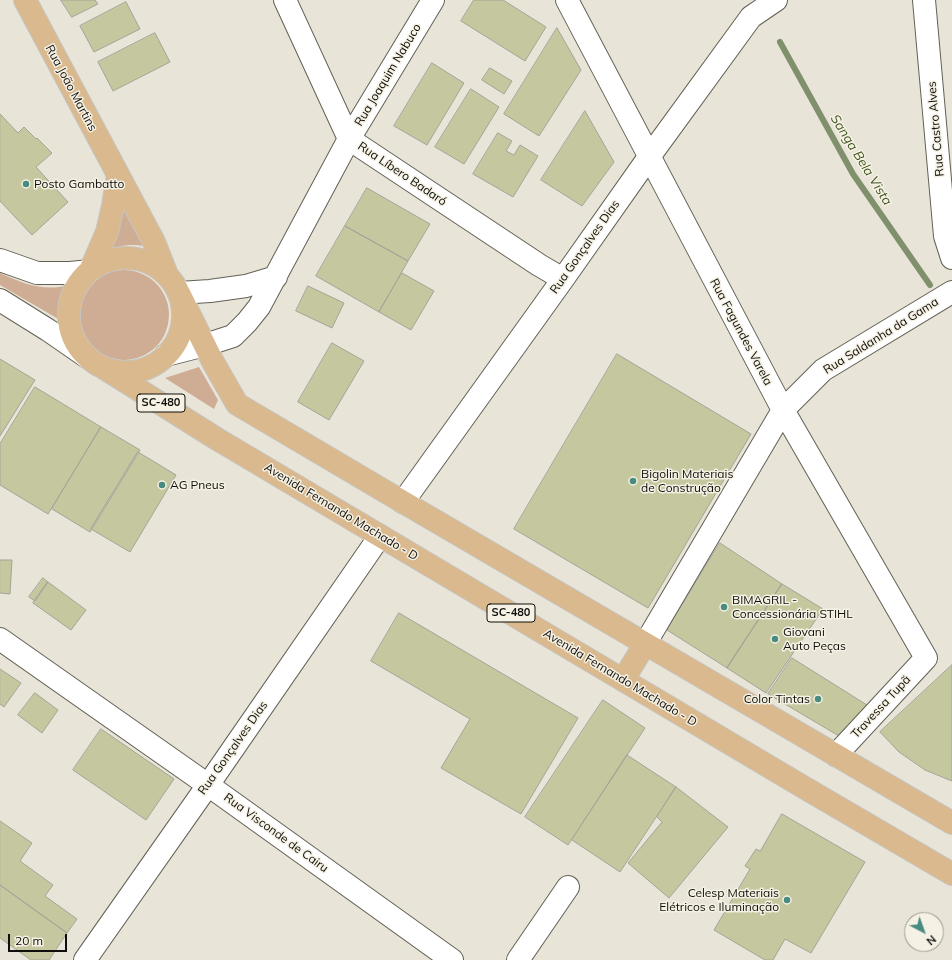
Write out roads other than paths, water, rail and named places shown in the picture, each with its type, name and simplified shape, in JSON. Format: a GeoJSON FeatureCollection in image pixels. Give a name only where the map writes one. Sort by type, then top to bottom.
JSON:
{"type":"FeatureCollection","features":[{"type":"Feature","properties":{"kind":"main road","name":"Rua João Martins"},"geometry":{"type":"LineString","coordinates":[[25,0],[154,242],[166,275]]}},
{"type":"Feature","properties":{"kind":"main road"},"geometry":{"type":"LineString","coordinates":[[90,271],[107,232],[118,175]]}},
{"type":"Feature","properties":{"kind":"main road"},"geometry":{"type":"LineString","coordinates":[[179,293],[183,314],[178,337],[166,356],[153,365],[137,371],[122,372],[96,362],[74,340],[69,323],[70,303],[77,285],[90,271],[104,262],[121,258],[138,259],[153,265],[166,275],[179,293],[213,362],[237,404],[952,823]]}},
{"type":"Feature","properties":{"kind":"main road","name":"Avenida Fernando Machado - D"},"geometry":{"type":"LineString","coordinates":[[96,362],[217,438],[380,536],[952,874]]}},
{"type":"Feature","properties":{"kind":"main road"},"geometry":{"type":"LineString","coordinates":[[624,680],[645,644]]}},
{"type":"Feature","properties":{"kind":"street","name":"Rua Líbero Badaró"},"geometry":{"type":"LineString","coordinates":[[285,0],[349,139],[539,265],[563,279]]}},
{"type":"Feature","properties":{"kind":"street","name":"Rua Joaquim Nabuco"},"geometry":{"type":"LineString","coordinates":[[166,356],[233,336],[259,307],[349,139],[433,0]]}},
{"type":"Feature","properties":{"kind":"street","name":"Rua Fagundes Varela"},"geometry":{"type":"LineString","coordinates":[[567,0],[783,410],[926,658]]}},
{"type":"Feature","properties":{"kind":"street","name":"Rua Gonçalves Dias"},"geometry":{"type":"LineString","coordinates":[[403,502],[649,157],[751,17],[776,0]]}},
{"type":"Feature","properties":{"kind":"street","name":"Rua Castro Alves"},"geometry":{"type":"LineString","coordinates":[[924,0],[945,236],[952,258]]}},
{"type":"Feature","properties":{"kind":"street"},"geometry":{"type":"LineString","coordinates":[[0,260],[37,274],[90,271]]}},
{"type":"Feature","properties":{"kind":"street"},"geometry":{"type":"LineString","coordinates":[[179,293],[210,291],[246,286],[276,276]]}},
{"type":"Feature","properties":{"kind":"street","name":"Rua Saldanha da Gama"},"geometry":{"type":"LineString","coordinates":[[645,644],[783,410],[823,370],[952,292]]}},
{"type":"Feature","properties":{"kind":"street","name":"Avenida Fernando Machado - D"},"geometry":{"type":"LineString","coordinates":[[0,300],[96,362]]}},
{"type":"Feature","properties":{"kind":"street","name":"Rua Gonçalves Dias"},"geometry":{"type":"LineString","coordinates":[[85,960],[380,536]]}},
{"type":"Feature","properties":{"kind":"street","name":"Rua Visconde de Cairu"},"geometry":{"type":"LineString","coordinates":[[0,639],[208,784],[452,960]]}},
{"type":"Feature","properties":{"kind":"street","name":"Travessa Tupã"},"geometry":{"type":"LineString","coordinates":[[836,756],[926,658]]}},
{"type":"Feature","properties":{"kind":"street"},"geometry":{"type":"LineString","coordinates":[[518,960],[568,887]]}},
{"type":"Feature","properties":{"kind":"waterway","name":"Sanga Bela Vista"},"geometry":{"type":"LineString","coordinates":[[780,42],[853,174],[930,285]]}},
{"type":"Feature","properties":{"kind":"place","name":"Posto Gambatto"},"geometry":{"type":"Point","coordinates":[26,184]}},
{"type":"Feature","properties":{"kind":"place","name":"Bigolin Materiais de Construção"},"geometry":{"type":"Point","coordinates":[633,481]}},
{"type":"Feature","properties":{"kind":"place","name":"AG Pneus"},"geometry":{"type":"Point","coordinates":[162,485]}},
{"type":"Feature","properties":{"kind":"place","name":"BIMAGRIL - Concessionária STIHL"},"geometry":{"type":"Point","coordinates":[724,607]}},
{"type":"Feature","properties":{"kind":"place","name":"Giovani Auto Peças"},"geometry":{"type":"Point","coordinates":[775,639]}},
{"type":"Feature","properties":{"kind":"place","name":"Color Tintas"},"geometry":{"type":"Point","coordinates":[818,699]}},
{"type":"Feature","properties":{"kind":"place","name":"Celesp Materiais Elétricos e Iluminação"},"geometry":{"type":"Point","coordinates":[787,900]}}]}
